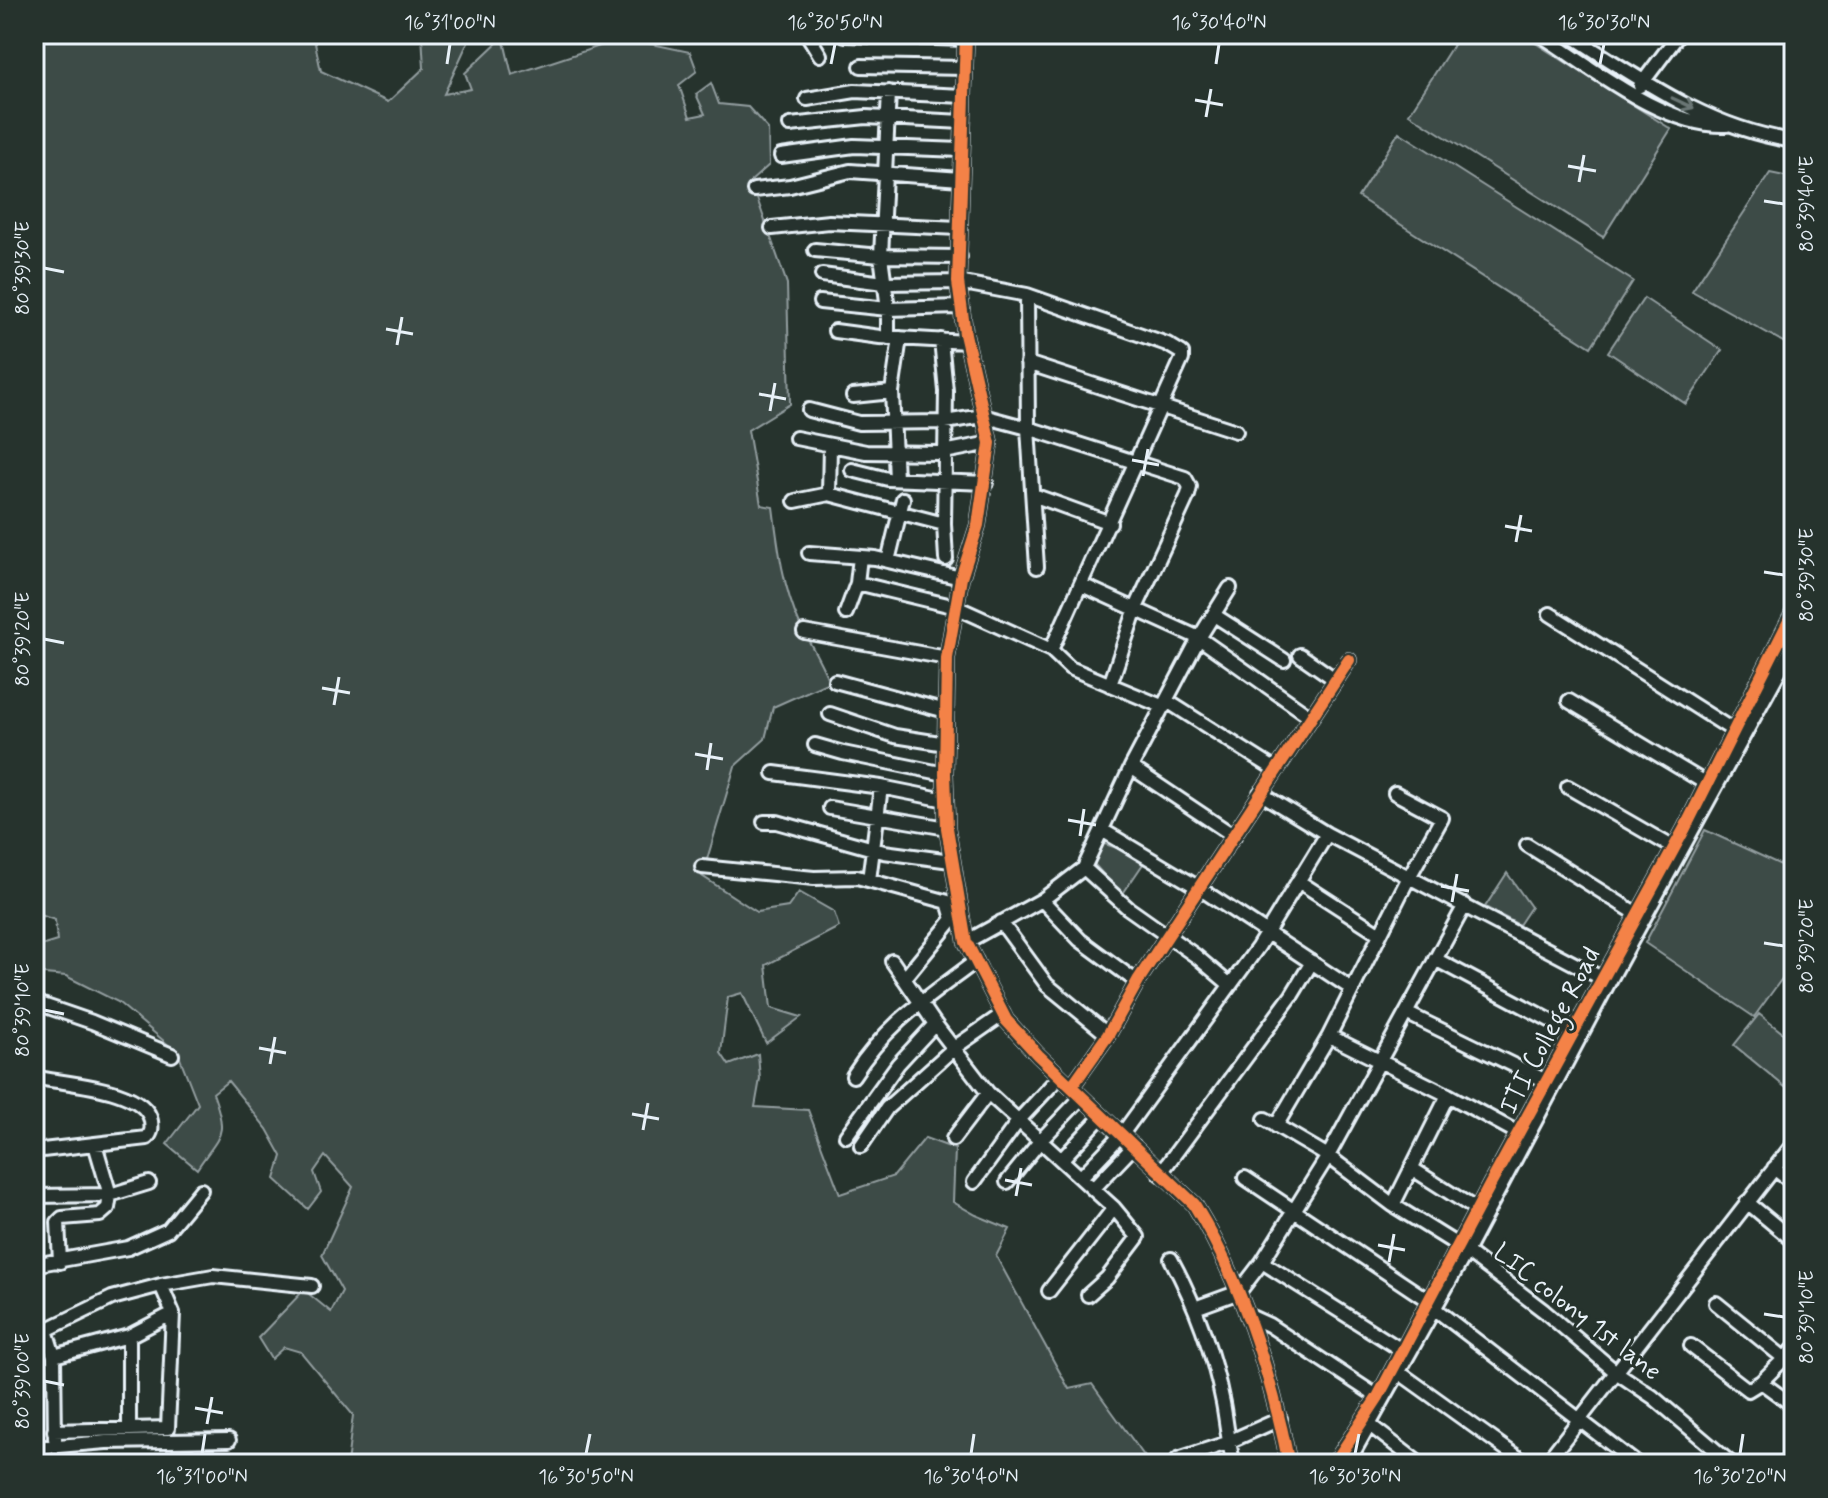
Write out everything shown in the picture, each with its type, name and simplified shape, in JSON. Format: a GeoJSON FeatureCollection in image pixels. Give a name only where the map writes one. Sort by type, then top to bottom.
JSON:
{"type":"FeatureCollection","features":[{"type":"Feature","properties":{"kind":"street"},"geometry":{"type":"LineString","coordinates":[[807,34],[820,55]]}},
{"type":"Feature","properties":{"kind":"street"},"geometry":{"type":"LineString","coordinates":[[1539,34],[1631,93],[1680,118],[1710,126],[1727,125]]}},
{"type":"Feature","properties":{"kind":"street"},"geometry":{"type":"LineString","coordinates":[[1569,34],[1589,39],[1644,84],[1727,125],[1765,137],[1794,141]]}},
{"type":"Feature","properties":{"kind":"street"},"geometry":{"type":"LineString","coordinates":[[1631,93],[1644,84],[1679,34]]}},
{"type":"Feature","properties":{"kind":"street"},"geometry":{"type":"LineString","coordinates":[[845,35],[966,37],[958,282],[960,307],[990,443],[978,525],[961,578],[947,658],[947,828],[966,942],[1003,1014],[1060,1076],[1194,1204],[1239,1292],[1280,1419],[1289,1464]]}},
{"type":"Feature","properties":{"kind":"street"},"geometry":{"type":"LineString","coordinates":[[861,66],[965,68]]}},
{"type":"Feature","properties":{"kind":"street"},"geometry":{"type":"LineString","coordinates":[[807,99],[855,91],[964,96]]}},
{"type":"Feature","properties":{"kind":"street"},"geometry":{"type":"LineString","coordinates":[[889,92],[881,256],[894,338],[892,392],[896,479]]}},
{"type":"Feature","properties":{"kind":"street"},"geometry":{"type":"LineString","coordinates":[[790,125],[866,117],[963,122]]}},
{"type":"Feature","properties":{"kind":"street"},"geometry":{"type":"LineString","coordinates":[[781,156],[854,146],[962,150]]}},
{"type":"Feature","properties":{"kind":"street"},"geometry":{"type":"LineString","coordinates":[[754,190],[790,186],[850,171],[961,179]]}},
{"type":"Feature","properties":{"kind":"street"},"geometry":{"type":"LineString","coordinates":[[772,228],[829,222],[959,228]]}},
{"type":"Feature","properties":{"kind":"street"},"geometry":{"type":"LineString","coordinates":[[815,250],[881,256],[960,257]]}},
{"type":"Feature","properties":{"kind":"street"},"geometry":{"type":"LineString","coordinates":[[822,275],[884,283],[958,282],[1027,295],[1178,348],[1182,359],[1051,650]]}},
{"type":"Feature","properties":{"kind":"street"},"geometry":{"type":"LineString","coordinates":[[1027,295],[1028,428],[1037,567]]}},
{"type":"Feature","properties":{"kind":"street"},"geometry":{"type":"LineString","coordinates":[[820,302],[888,309],[960,307]]}},
{"type":"Feature","properties":{"kind":"street"},"geometry":{"type":"LineString","coordinates":[[835,331],[967,342]]}},
{"type":"Feature","properties":{"kind":"street"},"geometry":{"type":"LineString","coordinates":[[941,340],[946,391],[946,559]]}},
{"type":"Feature","properties":{"kind":"street"},"geometry":{"type":"LineString","coordinates":[[1027,363],[1236,431]]}},
{"type":"Feature","properties":{"kind":"street"},"geometry":{"type":"LineString","coordinates":[[853,396],[892,392]]}},
{"type":"Feature","properties":{"kind":"street"},"geometry":{"type":"LineString","coordinates":[[809,410],[859,423],[945,422],[983,416],[1185,478],[1190,487],[1136,608],[1110,685]]}},
{"type":"Feature","properties":{"kind":"street"},"geometry":{"type":"LineString","coordinates":[[796,438],[856,451],[895,453],[944,453],[990,443]]}},
{"type":"Feature","properties":{"kind":"street"},"geometry":{"type":"LineString","coordinates":[[829,494],[830,446]]}},
{"type":"Feature","properties":{"kind":"street"},"geometry":{"type":"LineString","coordinates":[[852,470],[896,479],[986,483]]}},
{"type":"Feature","properties":{"kind":"street"},"geometry":{"type":"LineString","coordinates":[[795,501],[829,494],[901,506],[944,524]]}},
{"type":"Feature","properties":{"kind":"street"},"geometry":{"type":"LineString","coordinates":[[1033,495],[1110,523]]}},
{"type":"Feature","properties":{"kind":"street"},"geometry":{"type":"LineString","coordinates":[[888,561],[901,506]]}},
{"type":"Feature","properties":{"kind":"street"},"geometry":{"type":"LineString","coordinates":[[809,553],[888,561],[961,578]]}},
{"type":"Feature","properties":{"kind":"street"},"geometry":{"type":"LineString","coordinates":[[846,613],[857,583],[860,557]]}},
{"type":"Feature","properties":{"kind":"street"},"geometry":{"type":"LineString","coordinates":[[857,583],[956,607],[1051,650],[1070,668],[1166,704],[1276,770]]}},
{"type":"Feature","properties":{"kind":"street"},"geometry":{"type":"LineString","coordinates":[[1082,585],[1199,638],[1311,717]]}},
{"type":"Feature","properties":{"kind":"street"},"geometry":{"type":"LineString","coordinates":[[966,942],[1042,900],[1084,868],[1131,767],[1199,638],[1230,588]]}},
{"type":"Feature","properties":{"kind":"street","name":"ITI College Road"},"geometry":{"type":"LineString","coordinates":[[1463,1249],[1477,1210],[1572,1032],[1606,980],[1794,611]]}},
{"type":"Feature","properties":{"kind":"street"},"geometry":{"type":"LineString","coordinates":[[1550,614],[1734,731]]}},
{"type":"Feature","properties":{"kind":"street"},"geometry":{"type":"LineString","coordinates":[[1214,615],[1284,660]]}},
{"type":"Feature","properties":{"kind":"street"},"geometry":{"type":"LineString","coordinates":[[804,632],[947,658]]}},
{"type":"Feature","properties":{"kind":"street","name":"ITI College Road"},"geometry":{"type":"LineString","coordinates":[[1334,1464],[1432,1305],[1606,980],[1794,644]]}},
{"type":"Feature","properties":{"kind":"street"},"geometry":{"type":"LineString","coordinates":[[1300,655],[1336,680]]}},
{"type":"Feature","properties":{"kind":"street"},"geometry":{"type":"LineString","coordinates":[[1072,1086],[1349,660]]}},
{"type":"Feature","properties":{"kind":"street"},"geometry":{"type":"LineString","coordinates":[[835,681],[946,711]]}},
{"type":"Feature","properties":{"kind":"street"},"geometry":{"type":"LineString","coordinates":[[1569,701],[1707,784]]}},
{"type":"Feature","properties":{"kind":"street"},"geometry":{"type":"LineString","coordinates":[[830,714],[895,736],[946,744]]}},
{"type":"Feature","properties":{"kind":"street"},"geometry":{"type":"LineString","coordinates":[[815,745],[945,774]]}},
{"type":"Feature","properties":{"kind":"street"},"geometry":{"type":"LineString","coordinates":[[1131,767],[1234,836]]}},
{"type":"Feature","properties":{"kind":"street"},"geometry":{"type":"LineString","coordinates":[[774,773],[881,787],[946,800]]}},
{"type":"Feature","properties":{"kind":"street"},"geometry":{"type":"LineString","coordinates":[[869,880],[881,787]]}},
{"type":"Feature","properties":{"kind":"street"},"geometry":{"type":"LineString","coordinates":[[1568,787],[1674,848]]}},
{"type":"Feature","properties":{"kind":"street"},"geometry":{"type":"LineString","coordinates":[[1260,793],[1327,834],[1606,980]]}},
{"type":"Feature","properties":{"kind":"street"},"geometry":{"type":"LineString","coordinates":[[1395,793],[1442,818],[1329,1036],[1518,1133]]}},
{"type":"Feature","properties":{"kind":"street"},"geometry":{"type":"LineString","coordinates":[[830,808],[947,828]]}},
{"type":"Feature","properties":{"kind":"street"},"geometry":{"type":"LineString","coordinates":[[764,822],[777,822],[874,849],[951,861]]}},
{"type":"Feature","properties":{"kind":"street"},"geometry":{"type":"LineString","coordinates":[[1102,830],[1267,931],[1352,989]]}},
{"type":"Feature","properties":{"kind":"street"},"geometry":{"type":"LineString","coordinates":[[1081,1177],[1122,1134],[1267,931],[1327,834]]}},
{"type":"Feature","properties":{"kind":"street"},"geometry":{"type":"LineString","coordinates":[[1527,845],[1637,914]]}},
{"type":"Feature","properties":{"kind":"street"},"geometry":{"type":"LineString","coordinates":[[702,867],[814,878],[857,877],[948,902],[953,919],[904,979]]}},
{"type":"Feature","properties":{"kind":"street"},"geometry":{"type":"LineString","coordinates":[[1084,868],[1128,908],[1169,935],[1229,984]]}},
{"type":"Feature","properties":{"kind":"street"},"geometry":{"type":"LineString","coordinates":[[1298,881],[1380,934]]}},
{"type":"Feature","properties":{"kind":"street"},"geometry":{"type":"LineString","coordinates":[[1042,900],[1080,940],[1137,982]]}},
{"type":"Feature","properties":{"kind":"street"},"geometry":{"type":"LineString","coordinates":[[1195,1308],[1239,1292],[1262,1262],[1328,1156],[1465,905]]}},
{"type":"Feature","properties":{"kind":"street"},"geometry":{"type":"LineString","coordinates":[[1001,922],[1047,985],[1108,1035]]}},
{"type":"Feature","properties":{"kind":"street"},"geometry":{"type":"LineString","coordinates":[[1435,959],[1572,1032]]}},
{"type":"Feature","properties":{"kind":"street"},"geometry":{"type":"LineString","coordinates":[[892,961],[988,1093],[1114,1208],[1138,1237],[1107,1278],[1088,1295]]}},
{"type":"Feature","properties":{"kind":"street"},"geometry":{"type":"LineString","coordinates":[[853,1076],[891,1026],[976,961]]}},
{"type":"Feature","properties":{"kind":"street"},"geometry":{"type":"LineString","coordinates":[[1160,1174],[1292,995],[1312,962]]}},
{"type":"Feature","properties":{"kind":"street"},"geometry":{"type":"LineString","coordinates":[[34,1002],[172,1055]]}},
{"type":"Feature","properties":{"kind":"street"},"geometry":{"type":"LineString","coordinates":[[1406,1013],[1546,1081]]}},
{"type":"Feature","properties":{"kind":"street"},"geometry":{"type":"LineString","coordinates":[[861,1146],[887,1108],[954,1048],[1003,1014]]}},
{"type":"Feature","properties":{"kind":"street"},"geometry":{"type":"LineString","coordinates":[[880,1015],[891,1026]]}},
{"type":"Feature","properties":{"kind":"street"},"geometry":{"type":"LineString","coordinates":[[846,1136],[898,1064],[935,1024]]}},
{"type":"Feature","properties":{"kind":"street","name":"LIC colony 1st lane"},"geometry":{"type":"LineString","coordinates":[[1329,1036],[1270,1123],[1328,1156],[1393,1205],[1463,1249],[1544,1311],[1616,1372],[1653,1397],[1732,1464]]}},
{"type":"Feature","properties":{"kind":"street"},"geometry":{"type":"LineString","coordinates":[[974,1182],[1019,1120],[1060,1076]]}},
{"type":"Feature","properties":{"kind":"street"},"geometry":{"type":"LineString","coordinates":[[34,1077],[138,1101],[149,1111],[152,1126],[147,1138],[34,1151]]}},
{"type":"Feature","properties":{"kind":"street"},"geometry":{"type":"LineString","coordinates":[[953,1139],[988,1093]]}},
{"type":"Feature","properties":{"kind":"street"},"geometry":{"type":"LineString","coordinates":[[1393,1205],[1448,1095]]}},
{"type":"Feature","properties":{"kind":"street"},"geometry":{"type":"LineString","coordinates":[[1007,1182],[1082,1097]]}},
{"type":"Feature","properties":{"kind":"street"},"geometry":{"type":"LineString","coordinates":[[1062,1159],[1102,1116]]}},
{"type":"Feature","properties":{"kind":"street"},"geometry":{"type":"LineString","coordinates":[[1545,1464],[1794,1143]]}},
{"type":"Feature","properties":{"kind":"street"},"geometry":{"type":"LineString","coordinates":[[60,1262],[58,1222],[62,1218],[105,1213],[110,1195],[95,1144]]}},
{"type":"Feature","properties":{"kind":"street"},"geometry":{"type":"LineString","coordinates":[[1093,1189],[1134,1146]]}},
{"type":"Feature","properties":{"kind":"street"},"geometry":{"type":"LineString","coordinates":[[1411,1168],[1477,1210]]}},
{"type":"Feature","properties":{"kind":"street"},"geometry":{"type":"LineString","coordinates":[[1774,1168],[1794,1184]]}},
{"type":"Feature","properties":{"kind":"street"},"geometry":{"type":"LineString","coordinates":[[1245,1178],[1432,1305],[1637,1464]]}},
{"type":"Feature","properties":{"kind":"street"},"geometry":{"type":"LineString","coordinates":[[34,1196],[110,1195],[149,1183]]}},
{"type":"Feature","properties":{"kind":"street"},"geometry":{"type":"LineString","coordinates":[[34,1265],[128,1248],[168,1230],[201,1190]]}},
{"type":"Feature","properties":{"kind":"street"},"geometry":{"type":"LineString","coordinates":[[1747,1202],[1794,1241]]}},
{"type":"Feature","properties":{"kind":"street"},"geometry":{"type":"LineString","coordinates":[[1049,1291],[1114,1208]]}},
{"type":"Feature","properties":{"kind":"street"},"geometry":{"type":"LineString","coordinates":[[1171,1259],[1210,1348],[1234,1464]]}},
{"type":"Feature","properties":{"kind":"street"},"geometry":{"type":"LineString","coordinates":[[1262,1262],[1403,1351]]}},
{"type":"Feature","properties":{"kind":"street"},"geometry":{"type":"LineString","coordinates":[[55,1446],[54,1356],[40,1331],[112,1298],[213,1276],[312,1286]]}},
{"type":"Feature","properties":{"kind":"street"},"geometry":{"type":"LineString","coordinates":[[54,1431],[168,1428],[173,1313],[161,1285]]}},
{"type":"Feature","properties":{"kind":"street"},"geometry":{"type":"LineString","coordinates":[[1691,1346],[1748,1390],[1761,1382],[1789,1354],[1716,1303]]}},
{"type":"Feature","properties":{"kind":"street","name":"ITI College Road"},"geometry":{"type":"LineString","coordinates":[[1347,1464],[1400,1373],[1432,1305]]}},
{"type":"Feature","properties":{"kind":"street"},"geometry":{"type":"LineString","coordinates":[[54,1356],[129,1336],[173,1313]]}},
{"type":"Feature","properties":{"kind":"street"},"geometry":{"type":"LineString","coordinates":[[1247,1315],[1269,1325],[1378,1397]]}},
{"type":"Feature","properties":{"kind":"street"},"geometry":{"type":"LineString","coordinates":[[129,1336],[129,1427]]}},
{"type":"Feature","properties":{"kind":"street"},"geometry":{"type":"LineString","coordinates":[[1400,1373],[1527,1464]]}},
{"type":"Feature","properties":{"kind":"street"},"geometry":{"type":"LineString","coordinates":[[1761,1382],[1794,1406]]}},
{"type":"Feature","properties":{"kind":"street"},"geometry":{"type":"LineString","coordinates":[[1178,1459],[1280,1419]]}},
{"type":"Feature","properties":{"kind":"street"},"geometry":{"type":"LineString","coordinates":[[1371,1426],[1420,1464]]}},
{"type":"Feature","properties":{"kind":"street"},"geometry":{"type":"LineString","coordinates":[[34,1448],[106,1442],[229,1440]]}},
{"type":"Feature","properties":{"kind":"street"},"geometry":{"type":"LineString","coordinates":[[1784,1464],[1794,1453]]}},
{"type":"Feature","properties":{"kind":"shaded area"},"geometry":{"type":"Polygon","coordinates":[[[40,34],[313,34],[321,71],[388,102],[424,68],[422,34],[466,34],[468,42],[444,94],[471,89],[465,73],[503,37],[512,75],[624,38],[690,52],[697,71],[679,85],[690,117],[705,114],[696,94],[711,83],[719,104],[748,107],[768,129],[769,165],[751,181],[787,284],[790,404],[748,430],[761,505],[773,507],[789,597],[829,682],[773,707],[765,739],[735,766],[702,876],[757,912],[788,907],[799,892],[834,912],[839,927],[766,965],[771,1008],[801,1017],[766,1043],[742,993],[728,997],[721,1053],[729,1065],[758,1054],[760,1079],[755,1107],[808,1110],[840,1194],[894,1176],[925,1138],[955,1149],[953,1202],[1010,1229],[996,1256],[1069,1389],[1092,1384],[1150,1464],[347,1464],[353,1415],[301,1352],[284,1347],[271,1359],[258,1338],[304,1290],[331,1312],[342,1291],[322,1255],[353,1187],[325,1156],[314,1172],[321,1192],[308,1209],[275,1179],[282,1156],[267,1129],[228,1081],[213,1093],[220,1119],[220,1134],[197,1169],[167,1144],[198,1104],[178,1053],[118,1002],[66,976],[34,973],[34,948],[57,941],[55,920],[34,913],[34,47],[40,34]]]}},
{"type":"Feature","properties":{"kind":"shaded area"},"geometry":{"type":"Polygon","coordinates":[[[1460,34],[1521,34],[1671,129],[1603,237],[1409,114],[1460,34]]]}},
{"type":"Feature","properties":{"kind":"shaded area"},"geometry":{"type":"Polygon","coordinates":[[[1399,132],[1633,281],[1591,347],[1358,197],[1399,132]]]}},
{"type":"Feature","properties":{"kind":"shaded area"},"geometry":{"type":"Polygon","coordinates":[[[1770,173],[1794,178],[1794,348],[1692,291],[1770,173]]]}},
{"type":"Feature","properties":{"kind":"shaded area"},"geometry":{"type":"Polygon","coordinates":[[[1644,298],[1722,350],[1686,404],[1608,352],[1644,298]]]}},
{"type":"Feature","properties":{"kind":"shaded area"},"geometry":{"type":"Polygon","coordinates":[[[1705,830],[1794,871],[1794,962],[1754,1017],[1645,943],[1705,830]]]}},
{"type":"Feature","properties":{"kind":"shaded area"},"geometry":{"type":"Polygon","coordinates":[[[1102,843],[1147,858],[1122,895],[1094,864],[1102,843]]]}},
{"type":"Feature","properties":{"kind":"shaded area"},"geometry":{"type":"Polygon","coordinates":[[[1507,873],[1531,907],[1519,925],[1485,907],[1507,873]]]}},
{"type":"Feature","properties":{"kind":"shaded area"},"geometry":{"type":"Polygon","coordinates":[[[1759,1014],[1794,1042],[1794,1076],[1785,1087],[1734,1045],[1759,1014]]]}},
{"type":"Feature","properties":{"kind":"cycle path"},"geometry":{"type":"LineString","coordinates":[[966,34],[958,282],[965,334],[990,443],[978,525],[961,578],[947,658],[947,828],[966,942],[1006,1020],[1038,1055],[1194,1204],[1227,1265],[1253,1330],[1289,1464]]}},
{"type":"Feature","properties":{"kind":"cycle path"},"geometry":{"type":"LineString","coordinates":[[1334,1464],[1378,1397],[1685,828],[1794,611]]}},
{"type":"Feature","properties":{"kind":"cycle path"},"geometry":{"type":"LineString","coordinates":[[1072,1086],[1349,660]]}}]}
